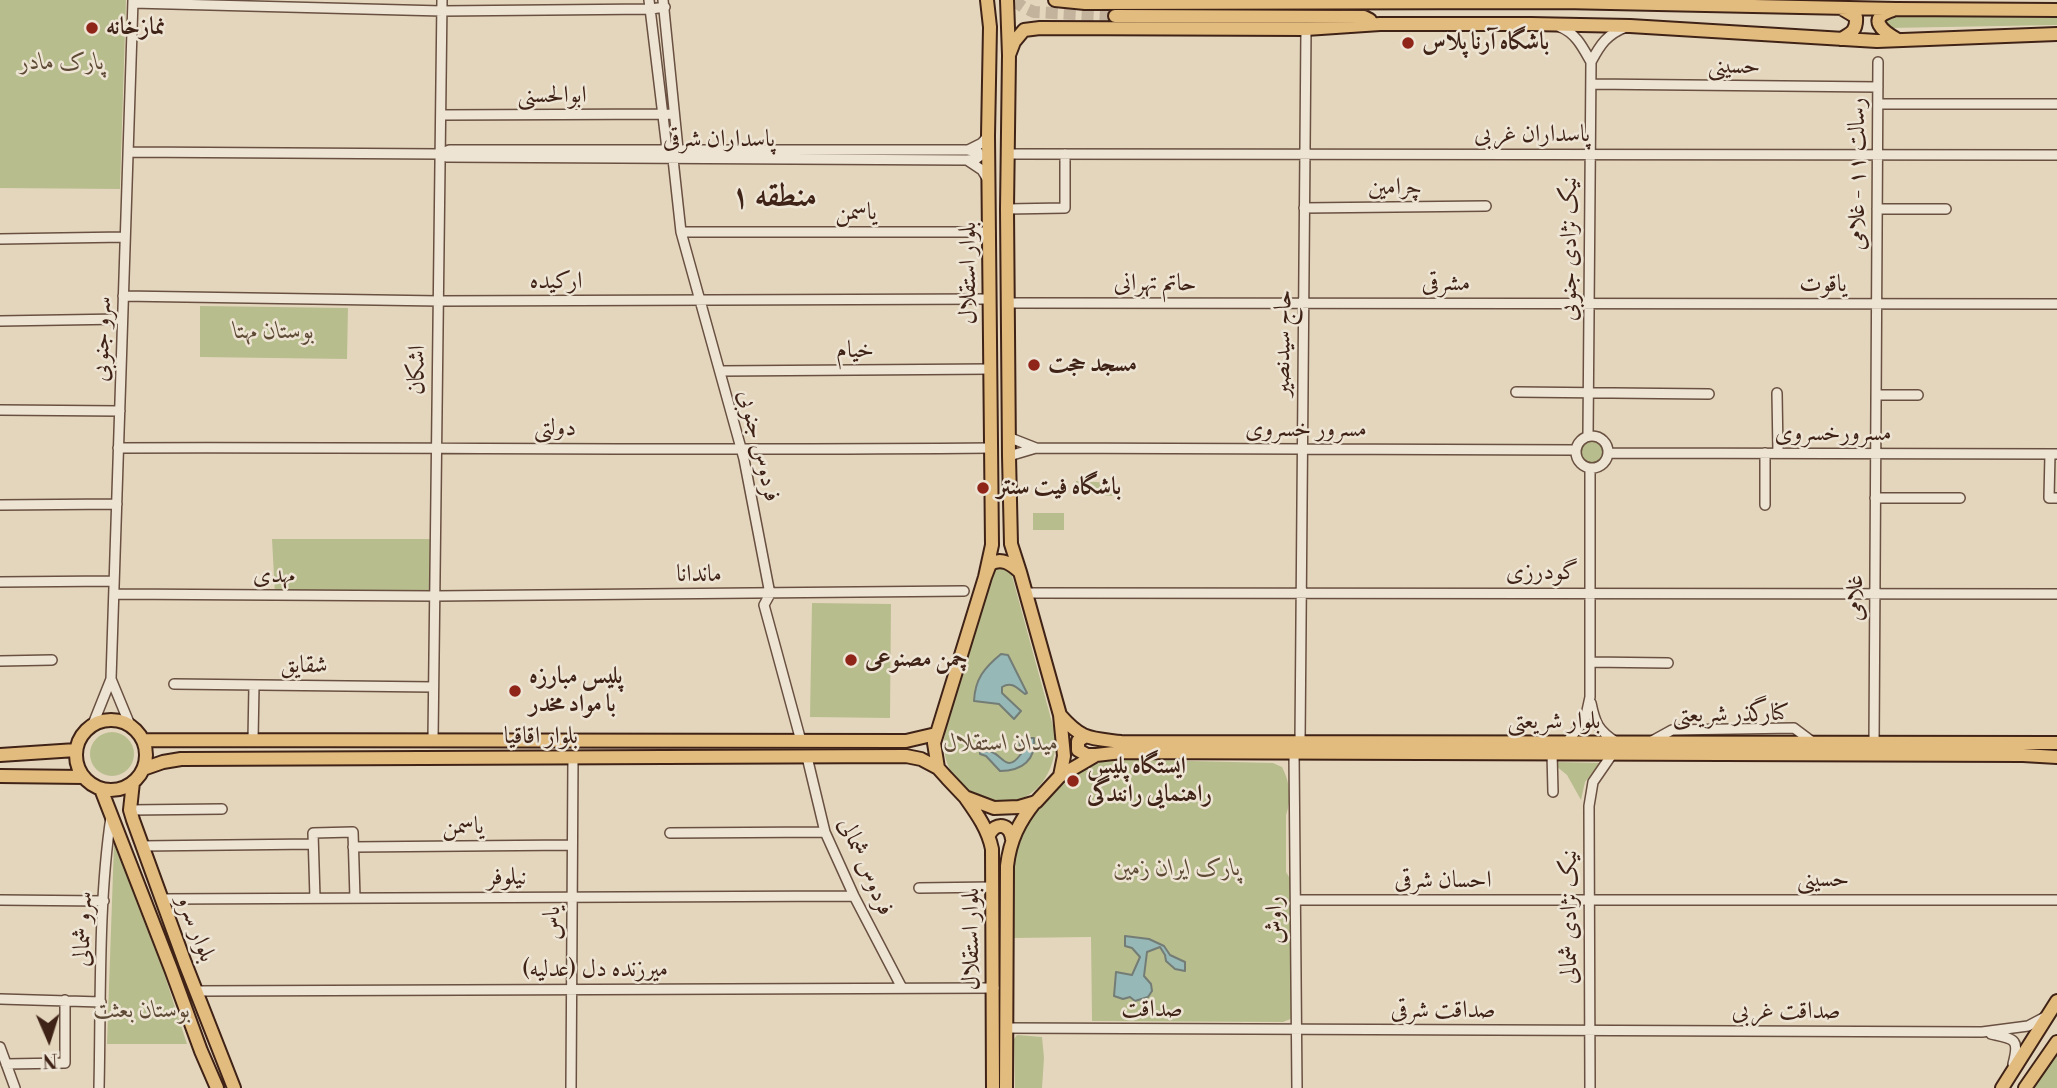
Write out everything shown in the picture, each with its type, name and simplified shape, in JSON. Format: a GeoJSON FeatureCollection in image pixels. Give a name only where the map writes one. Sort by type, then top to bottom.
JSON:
{"type":"FeatureCollection","features":[{"type":"Feature","properties":{"kind":"main road","name":"بلوار استقلال"},"geometry":{"type":"LineString","coordinates":[[985,577],[992,545],[988,136],[990,27],[987,0]]}},
{"type":"Feature","properties":{"kind":"main road","name":"بلوار استقلال"},"geometry":{"type":"LineString","coordinates":[[1007,0],[1008,437],[1011,544],[1020,572]]}},
{"type":"Feature","properties":{"kind":"main road"},"geometry":{"type":"LineString","coordinates":[[1055,0],[1110,3],[1614,1],[1896,9],[2057,10]]}},
{"type":"Feature","properties":{"kind":"main road"},"geometry":{"type":"LineString","coordinates":[[1110,3],[1101,11],[1100,18],[1106,25],[1114,21],[1306,29],[1380,24],[1552,24],[1898,40],[2057,34]]}},
{"type":"Feature","properties":{"kind":"main road"},"geometry":{"type":"LineString","coordinates":[[1839,7],[1856,17],[1857,25],[1855,30],[1841,39]]}},
{"type":"Feature","properties":{"kind":"main road"},"geometry":{"type":"LineString","coordinates":[[1896,9],[1882,13],[1878,22],[1883,32],[1898,40]]}},
{"type":"Feature","properties":{"kind":"main road"},"geometry":{"type":"LineString","coordinates":[[1009,55],[1014,42],[1024,30],[1040,27],[1114,21],[1364,17],[1380,24]]}},
{"type":"Feature","properties":{"kind":"main road"},"geometry":{"type":"LineString","coordinates":[[1007,562],[1020,572],[1060,715],[1064,756],[1060,776],[1036,802],[1019,807],[994,808],[965,797],[938,768],[934,743],[990,564],[1007,562]]}},
{"type":"Feature","properties":{"kind":"main road"},"geometry":{"type":"LineString","coordinates":[[1060,715],[1073,730],[1084,737],[1077,744],[1078,750],[1087,755],[1097,755]]}},
{"type":"Feature","properties":{"kind":"main road"},"geometry":{"type":"LineString","coordinates":[[111,720],[130,725],[143,740],[146,749],[144,769],[133,782],[123,788],[101,789],[84,777],[76,760],[76,750],[82,736],[93,724],[111,720]]}},
{"type":"Feature","properties":{"kind":"main road","name":"بلوار اقاقیا"},"geometry":{"type":"LineString","coordinates":[[143,740],[906,741],[936,734]]}},
{"type":"Feature","properties":{"kind":"main road","name":"بلوار شریعتی"},"geometry":{"type":"LineString","coordinates":[[1084,737],[1121,742],[1552,753],[1648,743],[2057,743]]}},
{"type":"Feature","properties":{"kind":"main road","name":"بلوار شریعتی"},"geometry":{"type":"LineString","coordinates":[[1060,776],[1097,755],[1297,747],[1566,743],[1615,748],[2057,757]]}},
{"type":"Feature","properties":{"kind":"main road"},"geometry":{"type":"LineString","coordinates":[[0,755],[76,750]]}},
{"type":"Feature","properties":{"kind":"main road","name":"بلوار اقاقیا"},"geometry":{"type":"LineString","coordinates":[[144,769],[181,759],[906,756],[921,759],[938,768]]}},
{"type":"Feature","properties":{"kind":"main road"},"geometry":{"type":"LineString","coordinates":[[0,776],[84,777]]}},
{"type":"Feature","properties":{"kind":"main road","name":"بلوار سرو"},"geometry":{"type":"LineString","coordinates":[[133,782],[130,810],[161,899],[234,1088]]}},
{"type":"Feature","properties":{"kind":"main road","name":"بلوار سرو"},"geometry":{"type":"LineString","coordinates":[[101,789],[217,1088]]}},
{"type":"Feature","properties":{"kind":"main road","name":"بلوار استقلال"},"geometry":{"type":"LineString","coordinates":[[965,797],[989,835],[992,849],[993,1088]]}},
{"type":"Feature","properties":{"kind":"main road","name":"بلوار استقلال"},"geometry":{"type":"LineString","coordinates":[[1006,1088],[1007,866],[1012,839],[1021,820],[1036,802]]}},
{"type":"Feature","properties":{"kind":"main road"},"geometry":{"type":"LineString","coordinates":[[112,814],[114,808],[120,804],[126,805],[130,810]]}},
{"type":"Feature","properties":{"kind":"main road"},"geometry":{"type":"LineString","coordinates":[[989,835],[992,829],[999,825],[1011,832],[1012,839]]}},
{"type":"Feature","properties":{"kind":"main road"},"geometry":{"type":"LineString","coordinates":[[2002,1088],[2057,1001]]}},
{"type":"Feature","properties":{"kind":"main road"},"geometry":{"type":"LineString","coordinates":[[2046,1018],[2044,1032],[2050,1037],[2057,1036]]}},
{"type":"Feature","properties":{"kind":"main road"},"geometry":{"type":"LineString","coordinates":[[2025,1088],[2057,1042]]}},
{"type":"Feature","properties":{"kind":"street","name":"اشکان"},"geometry":{"type":"LineString","coordinates":[[433,740],[442,0]]}},
{"type":"Feature","properties":{"kind":"street"},"geometry":{"type":"LineString","coordinates":[[133,2],[442,11],[664,4],[678,149],[673,159]]}},
{"type":"Feature","properties":{"kind":"street","name":"سرو جنوبی"},"geometry":{"type":"LineString","coordinates":[[93,724],[111,679],[133,2]]}},
{"type":"Feature","properties":{"kind":"street","name":"فردوس جنوبی"},"geometry":{"type":"LineString","coordinates":[[650,5],[667,149],[673,159],[681,232],[742,450],[770,594],[764,605],[801,741]]}},
{"type":"Feature","properties":{"kind":"street"},"geometry":{"type":"LineString","coordinates":[[1552,24],[1567,30],[1575,37],[1591,62],[1603,41],[1611,34],[1630,26]]}},
{"type":"Feature","properties":{"kind":"street","name":"حاج سیدنصیر"},"geometry":{"type":"LineString","coordinates":[[1297,747],[1306,29]]}},
{"type":"Feature","properties":{"kind":"street","name":"نیک نژادی جنوبی"},"geometry":{"type":"LineString","coordinates":[[1588,436],[1591,62]]}},
{"type":"Feature","properties":{"kind":"street","name":"رسالت ۱۱ - غلامی"},"geometry":{"type":"LineString","coordinates":[[1876,453],[1878,62]]}},
{"type":"Feature","properties":{"kind":"street","name":"حسینی"},"geometry":{"type":"LineString","coordinates":[[1591,84],[1878,87]]}},
{"type":"Feature","properties":{"kind":"street"},"geometry":{"type":"LineString","coordinates":[[1878,103],[2057,104]]}},
{"type":"Feature","properties":{"kind":"street","name":"ابوالحسنی"},"geometry":{"type":"LineString","coordinates":[[441,115],[674,114]]}},
{"type":"Feature","properties":{"kind":"street"},"geometry":{"type":"LineString","coordinates":[[988,136],[968,155],[989,181]]}},
{"type":"Feature","properties":{"kind":"street","name":"پاسداران شرقی"},"geometry":{"type":"LineString","coordinates":[[128,152],[440,153],[449,150],[678,149],[968,155]]}},
{"type":"Feature","properties":{"kind":"street","name":"پاسداران شرقی"},"geometry":{"type":"LineString","coordinates":[[440,153],[447,157],[673,159],[968,155]]}},
{"type":"Feature","properties":{"kind":"street","name":"پاسداران غربی"},"geometry":{"type":"LineString","coordinates":[[1007,154],[2057,155]]}},
{"type":"Feature","properties":{"kind":"street"},"geometry":{"type":"LineString","coordinates":[[1007,209],[1065,208],[1065,154]]}},
{"type":"Feature","properties":{"kind":"street","name":"چرامین"},"geometry":{"type":"LineString","coordinates":[[1304,208],[1486,206]]}},
{"type":"Feature","properties":{"kind":"street"},"geometry":{"type":"LineString","coordinates":[[1877,209],[1946,209]]}},
{"type":"Feature","properties":{"kind":"street","name":"یاسمن"},"geometry":{"type":"LineString","coordinates":[[681,232],[990,232]]}},
{"type":"Feature","properties":{"kind":"street"},"geometry":{"type":"LineString","coordinates":[[0,239],[125,237]]}},
{"type":"Feature","properties":{"kind":"street","name":"ارکیده"},"geometry":{"type":"LineString","coordinates":[[123,296],[439,301],[990,299]]}},
{"type":"Feature","properties":{"kind":"street","name":"حاتم تهرانی"},"geometry":{"type":"LineString","coordinates":[[1007,303],[1303,304]]}},
{"type":"Feature","properties":{"kind":"street","name":"مشرقی"},"geometry":{"type":"LineString","coordinates":[[1303,304],[1589,304]]}},
{"type":"Feature","properties":{"kind":"street","name":"یاقوت"},"geometry":{"type":"LineString","coordinates":[[1589,304],[2057,304]]}},
{"type":"Feature","properties":{"kind":"street"},"geometry":{"type":"LineString","coordinates":[[0,321],[122,319]]}},
{"type":"Feature","properties":{"kind":"street","name":"خیام"},"geometry":{"type":"LineString","coordinates":[[720,371],[991,369]]}},
{"type":"Feature","properties":{"kind":"street"},"geometry":{"type":"LineString","coordinates":[[1516,392],[1709,394]]}},
{"type":"Feature","properties":{"kind":"street"},"geometry":{"type":"LineString","coordinates":[[1777,393],[1778,453]]}},
{"type":"Feature","properties":{"kind":"street"},"geometry":{"type":"LineString","coordinates":[[1876,395],[1918,395]]}},
{"type":"Feature","properties":{"kind":"street"},"geometry":{"type":"LineString","coordinates":[[0,411],[120,411]]}},
{"type":"Feature","properties":{"kind":"street"},"geometry":{"type":"LineString","coordinates":[[1588,436],[1602,440],[1608,448],[1602,465],[1590,468],[1580,464],[1575,455],[1579,441],[1588,436]]}},
{"type":"Feature","properties":{"kind":"street"},"geometry":{"type":"LineString","coordinates":[[1008,437],[1036,448]]}},
{"type":"Feature","properties":{"kind":"street","name":"دولتی"},"geometry":{"type":"LineString","coordinates":[[118,448],[992,448]]}},
{"type":"Feature","properties":{"kind":"street"},"geometry":{"type":"LineString","coordinates":[[1009,456],[1036,448]]}},
{"type":"Feature","properties":{"kind":"street","name":"مسرور خسروی"},"geometry":{"type":"LineString","coordinates":[[1036,448],[1575,450]]}},
{"type":"Feature","properties":{"kind":"street","name":"مسرورخسروی"},"geometry":{"type":"LineString","coordinates":[[1608,453],[2053,454]]}},
{"type":"Feature","properties":{"kind":"street"},"geometry":{"type":"LineString","coordinates":[[1765,453],[1765,505]]}},
{"type":"Feature","properties":{"kind":"street","name":"غلامی"},"geometry":{"type":"LineString","coordinates":[[1874,743],[1876,453]]}},
{"type":"Feature","properties":{"kind":"street"},"geometry":{"type":"LineString","coordinates":[[2053,454],[2049,498],[2057,498]]}},
{"type":"Feature","properties":{"kind":"street"},"geometry":{"type":"LineString","coordinates":[[1590,468],[1590,697],[1593,714],[1601,731],[1615,748]]}},
{"type":"Feature","properties":{"kind":"street"},"geometry":{"type":"LineString","coordinates":[[1875,498],[1960,498]]}},
{"type":"Feature","properties":{"kind":"street"},"geometry":{"type":"LineString","coordinates":[[0,505],[117,504]]}},
{"type":"Feature","properties":{"kind":"street"},"geometry":{"type":"LineString","coordinates":[[0,582],[114,581]]}},
{"type":"Feature","properties":{"kind":"street","name":"ماندانا"},"geometry":{"type":"LineString","coordinates":[[435,596],[964,591]]}},
{"type":"Feature","properties":{"kind":"street","name":"گودرزی"},"geometry":{"type":"LineString","coordinates":[[1028,593],[2057,594]]}},
{"type":"Feature","properties":{"kind":"street","name":"مهدی"},"geometry":{"type":"LineString","coordinates":[[114,594],[435,596]]}},
{"type":"Feature","properties":{"kind":"street"},"geometry":{"type":"LineString","coordinates":[[0,661],[52,660]]}},
{"type":"Feature","properties":{"kind":"street"},"geometry":{"type":"LineString","coordinates":[[1590,662],[1668,663]]}},
{"type":"Feature","properties":{"kind":"street","name":"سرو جنوبی"},"geometry":{"type":"LineString","coordinates":[[111,679],[130,725]]}},
{"type":"Feature","properties":{"kind":"street","name":"شقایق"},"geometry":{"type":"LineString","coordinates":[[174,684],[433,687]]}},
{"type":"Feature","properties":{"kind":"street"},"geometry":{"type":"LineString","coordinates":[[253,740],[254,685]]}},
{"type":"Feature","properties":{"kind":"street"},"geometry":{"type":"LineString","coordinates":[[1566,743],[1585,720],[1590,697]]}},
{"type":"Feature","properties":{"kind":"street","name":"راوش"},"geometry":{"type":"LineString","coordinates":[[1297,747],[1297,1088]]}},
{"type":"Feature","properties":{"kind":"street","name":"نیک نژادی شمالی"},"geometry":{"type":"LineString","coordinates":[[1590,1088],[1590,794],[1593,782],[1615,748]]}},
{"type":"Feature","properties":{"kind":"street"},"geometry":{"type":"LineString","coordinates":[[1552,753],[1553,792]]}},
{"type":"Feature","properties":{"kind":"street","name":"فردوس شمالی"},"geometry":{"type":"LineString","coordinates":[[807,757],[825,832],[853,896],[902,988]]}},
{"type":"Feature","properties":{"kind":"street","name":"یاس"},"geometry":{"type":"LineString","coordinates":[[571,1088],[573,758]]}},
{"type":"Feature","properties":{"kind":"street"},"geometry":{"type":"LineString","coordinates":[[130,810],[222,809]]}},
{"type":"Feature","properties":{"kind":"street","name":"سرو شمالی"},"geometry":{"type":"LineString","coordinates":[[99,1088],[104,901],[107,843],[112,814]]}},
{"type":"Feature","properties":{"kind":"street"},"geometry":{"type":"LineString","coordinates":[[315,898],[313,833],[353,832],[355,898]]}},
{"type":"Feature","properties":{"kind":"street"},"geometry":{"type":"LineString","coordinates":[[670,833],[825,832]]}},
{"type":"Feature","properties":{"kind":"street"},"geometry":{"type":"LineString","coordinates":[[142,846],[313,845]]}},
{"type":"Feature","properties":{"kind":"street","name":"یاسمن"},"geometry":{"type":"LineString","coordinates":[[354,846],[572,845]]}},
{"type":"Feature","properties":{"kind":"street"},"geometry":{"type":"LineString","coordinates":[[919,888],[993,887]]}},
{"type":"Feature","properties":{"kind":"street","name":"نیلوفر"},"geometry":{"type":"LineString","coordinates":[[161,899],[853,896]]}},
{"type":"Feature","properties":{"kind":"street"},"geometry":{"type":"LineString","coordinates":[[0,900],[104,901]]}},
{"type":"Feature","properties":{"kind":"street","name":"احسان شرقی"},"geometry":{"type":"LineString","coordinates":[[1296,900],[1590,900]]}},
{"type":"Feature","properties":{"kind":"street","name":"حسینی"},"geometry":{"type":"LineString","coordinates":[[1590,900],[2057,900]]}},
{"type":"Feature","properties":{"kind":"street","name":"میرزنده دل (عدلیه)"},"geometry":{"type":"LineString","coordinates":[[197,991],[994,988]]}},
{"type":"Feature","properties":{"kind":"street"},"geometry":{"type":"LineString","coordinates":[[0,999],[101,1002]]}},
{"type":"Feature","properties":{"kind":"street"},"geometry":{"type":"LineString","coordinates":[[6,1064],[65,1063],[65,1000]]}},
{"type":"Feature","properties":{"kind":"street","name":"صداقت غربی"},"geometry":{"type":"LineString","coordinates":[[1590,1030],[1982,1032],[2028,1026],[2046,1018]]}},
{"type":"Feature","properties":{"kind":"street","name":"صداقت"},"geometry":{"type":"LineString","coordinates":[[1006,1028],[1297,1029]]}},
{"type":"Feature","properties":{"kind":"street","name":"صداقت شرقی"},"geometry":{"type":"LineString","coordinates":[[1297,1029],[1590,1030]]}},
{"type":"Feature","properties":{"kind":"street","name":"صداقت غربی"},"geometry":{"type":"LineString","coordinates":[[1982,1032],[2011,1038],[2015,1042],[2017,1050],[2010,1076]]}},
{"type":"Feature","properties":{"kind":"street"},"geometry":{"type":"LineString","coordinates":[[0,1047],[15,1088]]}},
{"type":"Feature","properties":{"kind":"green space","name":"پارک مادر"},"geometry":{"type":"Polygon","coordinates":[[[0,0],[126,0],[120,189],[0,188],[0,0]]]}},
{"type":"Feature","properties":{"kind":"green space"},"geometry":{"type":"Polygon","coordinates":[[[1896,15],[2057,18],[2057,25],[1885,26],[1884,18],[1896,15]]]}},
{"type":"Feature","properties":{"kind":"green space","name":"بوستان مهتا"},"geometry":{"type":"Polygon","coordinates":[[[200,306],[348,308],[347,359],[200,357],[200,306]]]}},
{"type":"Feature","properties":{"kind":"green space"},"geometry":{"type":"Polygon","coordinates":[[[1592,437],[1603,441],[1607,452],[1603,463],[1592,467],[1581,463],[1577,452],[1581,441],[1592,437]]]}},
{"type":"Feature","properties":{"kind":"green space"},"geometry":{"type":"Polygon","coordinates":[[[1076,481],[1115,483],[1114,496],[1075,493],[1076,481]]]}},
{"type":"Feature","properties":{"kind":"green space"},"geometry":{"type":"Polygon","coordinates":[[[1033,513],[1064,513],[1064,530],[1033,530],[1033,513]]]}},
{"type":"Feature","properties":{"kind":"green space"},"geometry":{"type":"Polygon","coordinates":[[[272,539],[435,539],[435,596],[275,595],[272,539]]]}},
{"type":"Feature","properties":{"kind":"green space","name":"میدان استقلال"},"geometry":{"type":"Polygon","coordinates":[[[997,565],[1011,572],[1056,737],[1051,767],[1038,787],[1021,799],[1001,802],[981,798],[963,787],[950,770],[944,747],[949,715],[993,570],[997,565]]]}},
{"type":"Feature","properties":{"kind":"green space","name":"چمن مصنوعی"},"geometry":{"type":"Polygon","coordinates":[[[812,603],[891,604],[890,718],[810,717],[812,603]]]}},
{"type":"Feature","properties":{"kind":"green space"},"geometry":{"type":"Polygon","coordinates":[[[112,732],[121,733],[128,738],[133,745],[133,763],[128,770],[121,775],[112,776],[103,775],[96,770],[91,763],[90,754],[91,745],[96,738],[103,733],[112,732]]]}},
{"type":"Feature","properties":{"kind":"green space","name":"پارک ایران زمین"},"geometry":{"type":"Polygon","coordinates":[[[1111,759],[1273,763],[1282,767],[1289,791],[1286,815],[1286,872],[1294,885],[1293,1018],[1283,1022],[1092,1021],[1091,937],[1013,938],[1012,870],[1021,836],[1040,807],[1067,782],[1096,764],[1111,759]]]}},
{"type":"Feature","properties":{"kind":"green space"},"geometry":{"type":"Polygon","coordinates":[[[1556,762],[1600,763],[1585,782],[1581,800],[1567,775],[1556,766],[1556,762]]]}},
{"type":"Feature","properties":{"kind":"green space","name":"بوستان بعثت"},"geometry":{"type":"Polygon","coordinates":[[[114,844],[163,970],[187,1044],[107,1044],[114,844]]]}},
{"type":"Feature","properties":{"kind":"green space"},"geometry":{"type":"Polygon","coordinates":[[[1017,1035],[1042,1037],[1042,1088],[1015,1088],[1014,1039],[1017,1035]]]}},
{"type":"Feature","properties":{"kind":"green space"},"geometry":{"type":"Polygon","coordinates":[[[2057,1054],[2057,1088],[2033,1088],[2057,1054]]]}},
{"type":"Feature","properties":{"kind":"water"},"geometry":{"type":"Polygon","coordinates":[[[1001,654],[1008,655],[1027,693],[1012,685],[1002,687],[1002,693],[1021,711],[1014,719],[999,704],[974,701],[976,686],[982,674],[1001,654]]]}},
{"type":"Feature","properties":{"kind":"water"},"geometry":{"type":"Polygon","coordinates":[[[1019,738],[1034,738],[1034,746],[1026,763],[1015,769],[1000,771],[986,756],[980,754],[980,751],[991,752],[1006,762],[1012,762],[1021,754],[1019,738]]]}},
{"type":"Feature","properties":{"kind":"water"},"geometry":{"type":"Polygon","coordinates":[[[1125,936],[1149,939],[1164,946],[1170,955],[1185,962],[1185,971],[1175,969],[1166,961],[1160,947],[1147,952],[1144,976],[1151,984],[1152,991],[1148,997],[1135,1001],[1130,997],[1123,999],[1114,996],[1116,972],[1132,975],[1140,957],[1132,948],[1125,946],[1125,936]]]}},
{"type":"Feature","properties":{"kind":"tunnel"},"geometry":{"type":"LineString","coordinates":[[1013,0],[1034,12],[1115,16]]}},
{"type":"Feature","properties":{"kind":"place","name":"نمازخانه"},"geometry":{"type":"Point","coordinates":[92,28]}},
{"type":"Feature","properties":{"kind":"place","name":"باشگاه آرنا پلاس"},"geometry":{"type":"Point","coordinates":[1408,43]}},
{"type":"Feature","properties":{"kind":"place","name":"مسجد حجت"},"geometry":{"type":"Point","coordinates":[1034,365]}},
{"type":"Feature","properties":{"kind":"place","name":"باشگاه فیت سنتر"},"geometry":{"type":"Point","coordinates":[983,488]}},
{"type":"Feature","properties":{"kind":"place","name":"چمن مصنوعی"},"geometry":{"type":"Point","coordinates":[851,660]}},
{"type":"Feature","properties":{"kind":"place","name":"پلیس مبارزه با مواد مخدر"},"geometry":{"type":"Point","coordinates":[515,691]}},
{"type":"Feature","properties":{"kind":"place","name":"ایستگاه پلیس راهنمایی رانندگی"},"geometry":{"type":"Point","coordinates":[1073,781]}},
{"type":"Feature","properties":{"kind":"district","name":"منطقه ۱"},"geometry":{"type":"Point","coordinates":[774,198]}}]}
